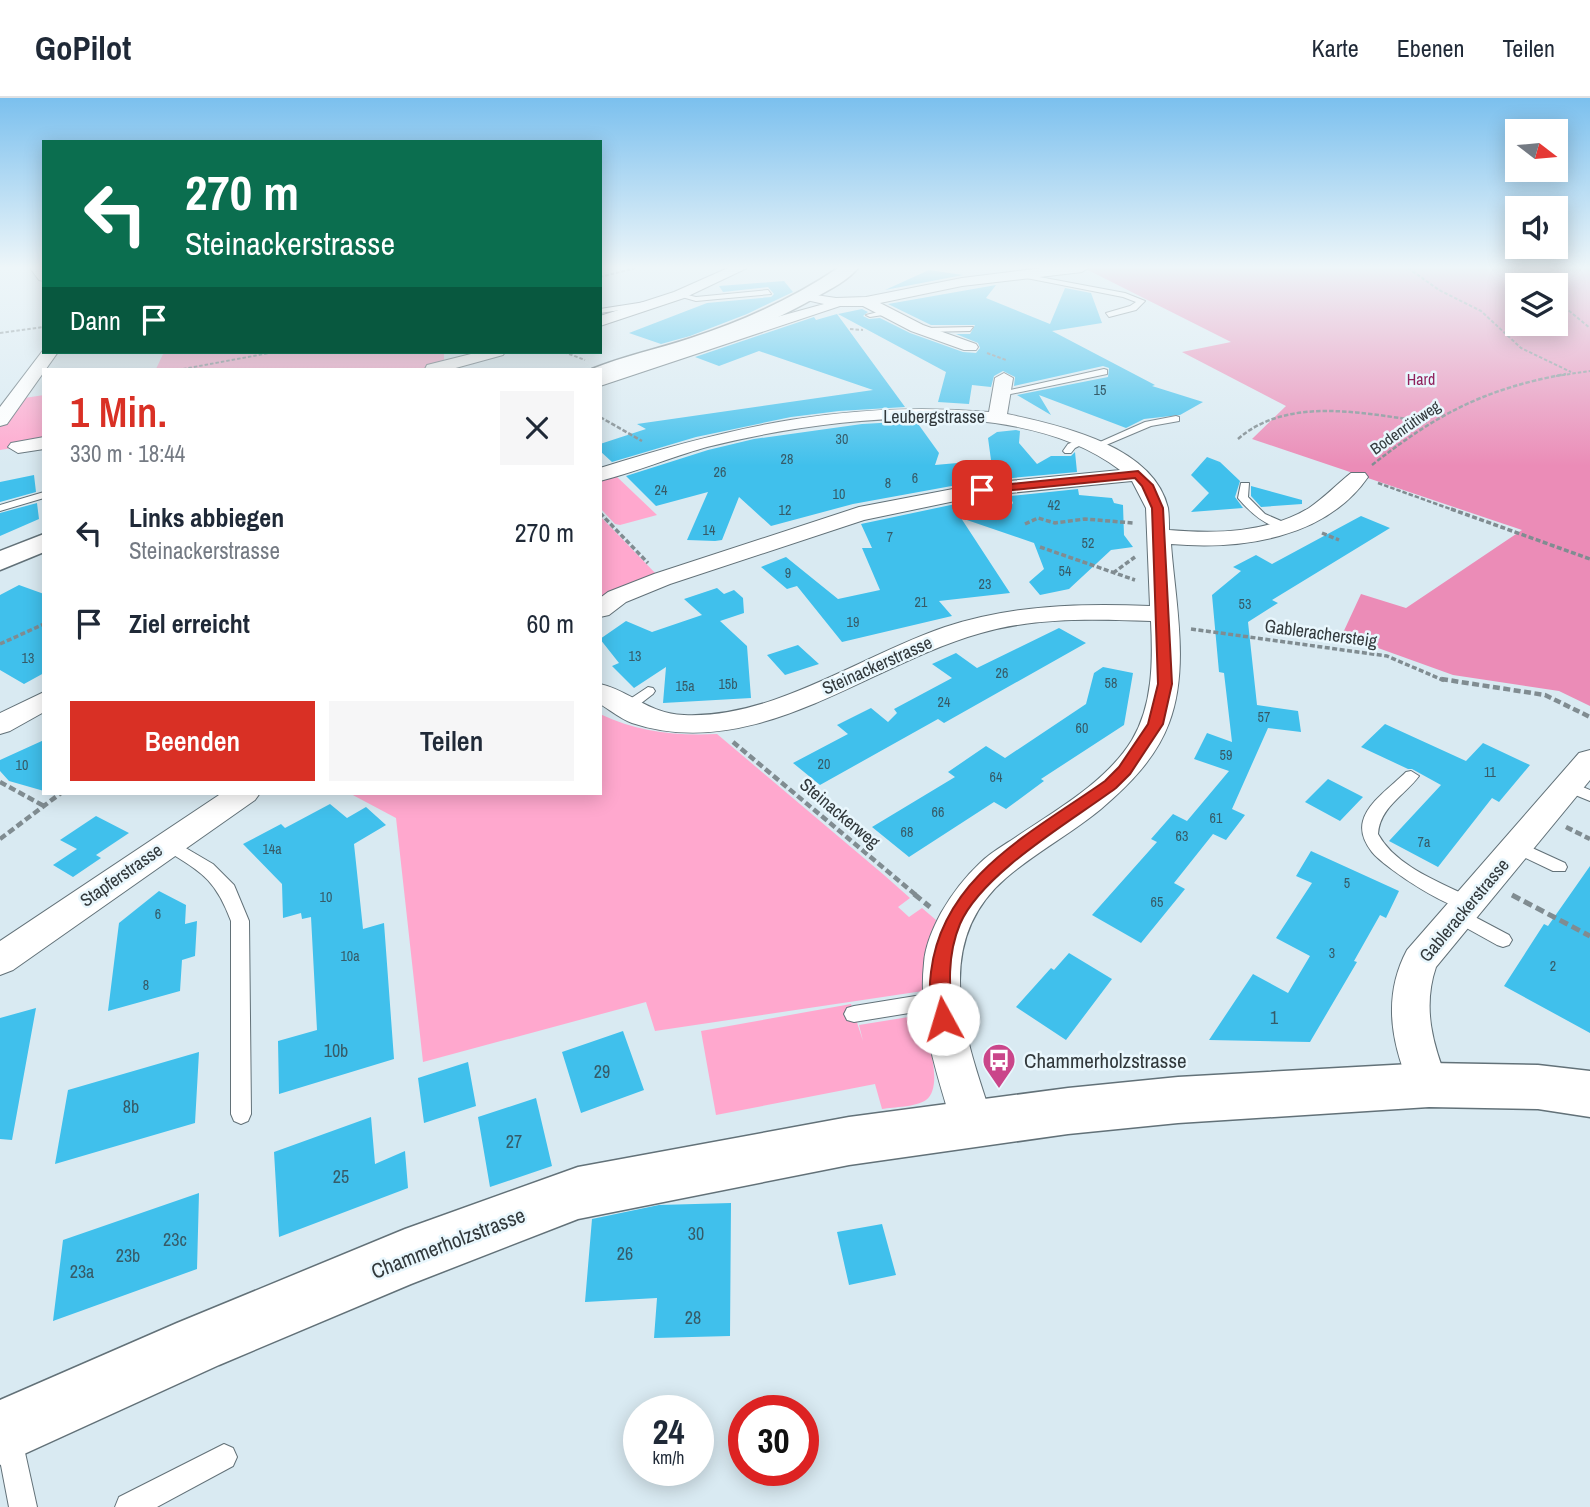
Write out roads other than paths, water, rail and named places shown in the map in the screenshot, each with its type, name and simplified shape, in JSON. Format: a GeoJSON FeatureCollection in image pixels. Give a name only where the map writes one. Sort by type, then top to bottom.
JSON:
{"type":"FeatureCollection","features":[{"type":"Feature","properties":{"kind":"street"},"geometry":{"type":"LineString","coordinates":[[602,372],[718,334]]}},
{"type":"Feature","properties":{"kind":"street"},"geometry":{"type":"LineString","coordinates":[[602,380],[742,334]]}},
{"type":"Feature","properties":{"kind":"street"},"geometry":{"type":"LineString","coordinates":[[933,334],[970,347]]}},
{"type":"Feature","properties":{"kind":"street"},"geometry":{"type":"LineString","coordinates":[[0,420],[49,354]]}},
{"type":"Feature","properties":{"kind":"street"},"geometry":{"type":"LineString","coordinates":[[437,368],[489,354]]}},
{"type":"Feature","properties":{"kind":"street","name":"Leubergstrasse"},"geometry":{"type":"LineString","coordinates":[[602,474],[664,454],[751,432],[845,418],[935,413],[1001,396],[1051,429],[1138,474],[1154,497],[1166,666],[1156,724],[1137,755],[1110,785],[993,870],[977,885],[951,925],[942,954],[940,1000],[946,1038],[973,1124]]}},
{"type":"Feature","properties":{"kind":"street"},"geometry":{"type":"LineString","coordinates":[[18,447],[42,443]]}},
{"type":"Feature","properties":{"kind":"street"},"geometry":{"type":"LineString","coordinates":[[602,608],[617,597],[663,579],[859,514],[928,498],[1001,495],[1138,474]]}},
{"type":"Feature","properties":{"kind":"street"},"geometry":{"type":"LineString","coordinates":[[1158,530],[1182,538],[1227,536],[1284,526],[1317,512],[1358,477]]}},
{"type":"Feature","properties":{"kind":"street"},"geometry":{"type":"LineString","coordinates":[[0,561],[42,543]]}},
{"type":"Feature","properties":{"kind":"street","name":"Steinackerstrasse"},"geometry":{"type":"LineString","coordinates":[[602,693],[626,709],[671,722],[711,723],[753,717],[778,709],[929,642],[978,626],[1075,612],[1163,609]]}},
{"type":"Feature","properties":{"kind":"street"},"geometry":{"type":"LineString","coordinates":[[0,725],[42,701]]}},
{"type":"Feature","properties":{"kind":"street","name":"Gablerackerstrasse"},"geometry":{"type":"LineString","coordinates":[[1429,1085],[1414,1050],[1409,1023],[1408,1001],[1420,960],[1517,847],[1583,781]]}},
{"type":"Feature","properties":{"kind":"street","name":"Stapferstrasse"},"geometry":{"type":"LineString","coordinates":[[0,960],[167,843],[241,795]]}},
{"type":"Feature","properties":{"kind":"street","name":"Chammerholzstrasse"},"geometry":{"type":"LineString","coordinates":[[4,1431],[198,1345],[405,1258],[579,1193],[849,1141],[1178,1100],[1429,1085],[1517,1085],[1590,1094]]}},
{"type":"Feature","properties":{"kind":"lane"},"geometry":{"type":"LineString","coordinates":[[1001,396],[1104,372]]}},
{"type":"Feature","properties":{"kind":"lane"},"geometry":{"type":"LineString","coordinates":[[1083,446],[1148,424],[1176,419]]}},
{"type":"Feature","properties":{"kind":"lane"},"geometry":{"type":"LineString","coordinates":[[1245,485],[1243,498],[1261,516],[1284,526]]}},
{"type":"Feature","properties":{"kind":"lane"},"geometry":{"type":"LineString","coordinates":[[0,508],[42,496]]}},
{"type":"Feature","properties":{"kind":"lane"},"geometry":{"type":"LineString","coordinates":[[626,709],[648,691]]}},
{"type":"Feature","properties":{"kind":"lane"},"geometry":{"type":"LineString","coordinates":[[1411,776],[1382,805],[1371,822],[1369,834],[1376,846],[1391,860],[1471,900],[1503,940]]}},
{"type":"Feature","properties":{"kind":"lane"},"geometry":{"type":"LineString","coordinates":[[167,843],[207,868],[228,890],[240,921],[241,1114]]}},
{"type":"Feature","properties":{"kind":"lane"},"geometry":{"type":"LineString","coordinates":[[1517,847],[1559,867]]}},
{"type":"Feature","properties":{"kind":"lane"},"geometry":{"type":"LineString","coordinates":[[854,1014],[940,1000]]}},
{"type":"Feature","properties":{"kind":"lane"},"geometry":{"type":"LineString","coordinates":[[4,1431],[23,1507]]}},
{"type":"Feature","properties":{"kind":"lane"},"geometry":{"type":"LineString","coordinates":[[129,1507],[224,1457]]}},
{"type":"Feature","properties":{"kind":"place","name":"Chammerholzstrasse"},"geometry":{"type":"Point","coordinates":[999,1090]}},
{"type":"Feature","properties":{"kind":"park label","name":"Hard"},"geometry":{"type":"Point","coordinates":[1421,379]}}]}
